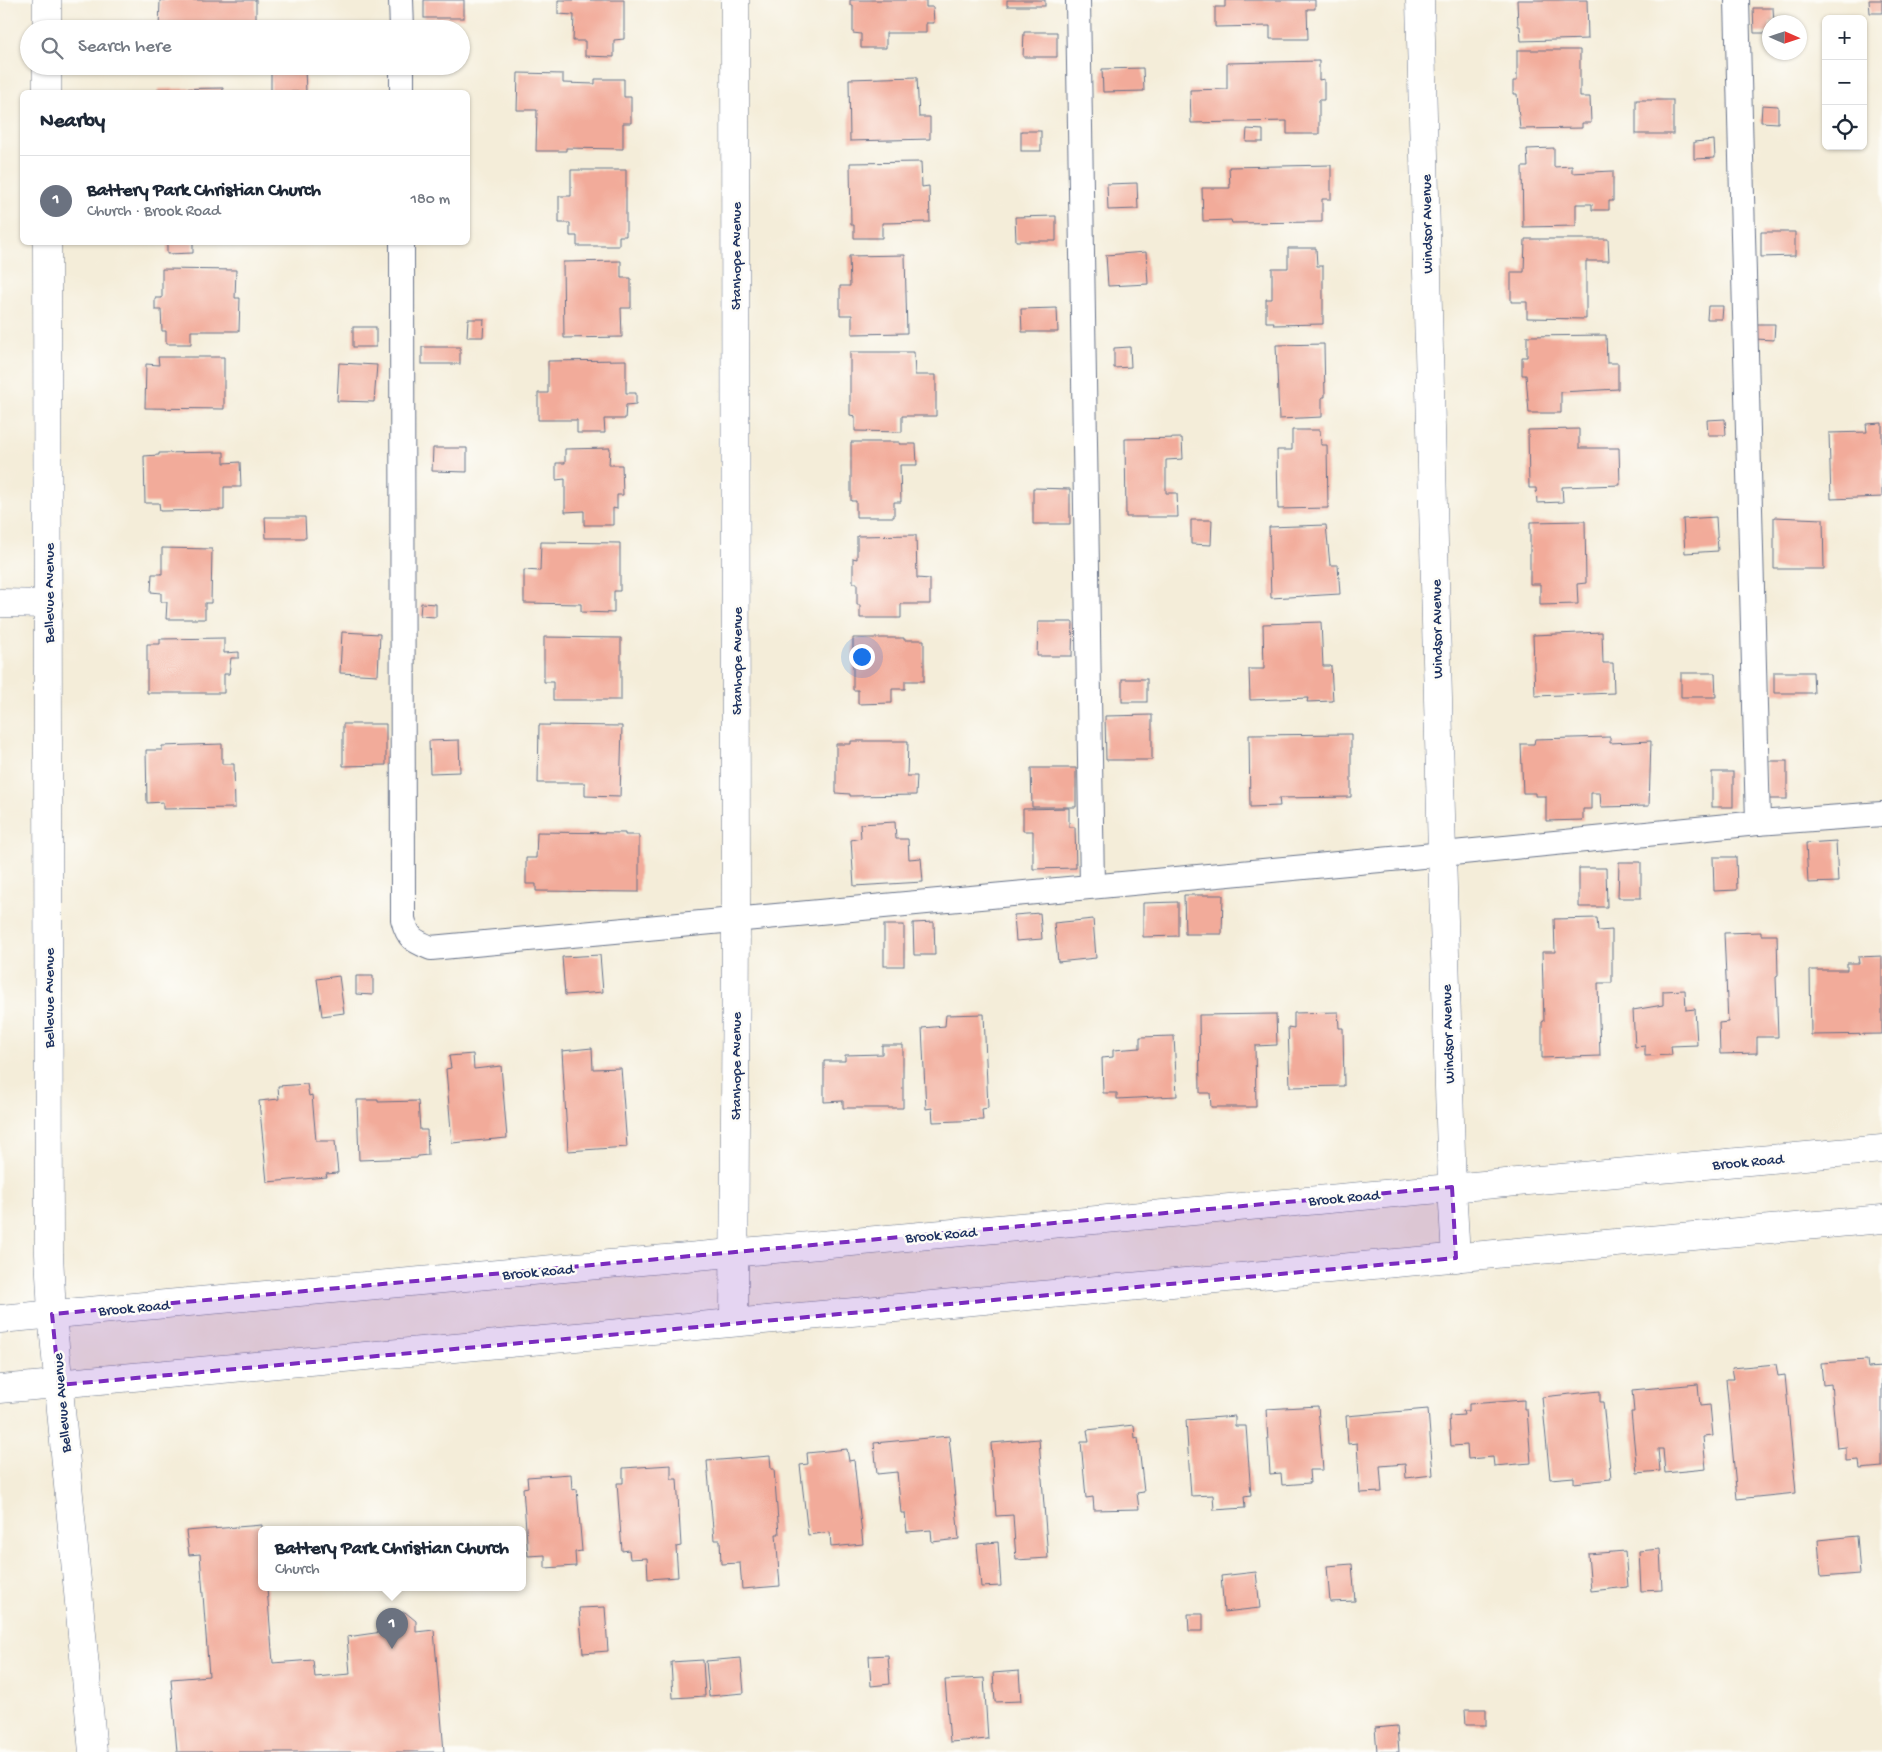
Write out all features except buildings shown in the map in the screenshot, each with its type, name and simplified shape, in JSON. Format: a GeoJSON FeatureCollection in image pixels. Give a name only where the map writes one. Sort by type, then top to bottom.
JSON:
{"type":"FeatureCollection","features":[{"type":"Feature","properties":{"kind":"street"},"geometry":{"type":"LineString","coordinates":[[47,0],[47,20]]}},
{"type":"Feature","properties":{"kind":"street","name":"Stanhope Avenue"},"geometry":{"type":"LineString","coordinates":[[734,1322],[736,920],[735,0]]}},
{"type":"Feature","properties":{"kind":"street","name":"Windsor Avenue"},"geometry":{"type":"LineString","coordinates":[[1420,0],[1442,854],[1452,1188],[1456,1258]]}},
{"type":"Feature","properties":{"kind":"street"},"geometry":{"type":"LineString","coordinates":[[47,75],[47,90]]}},
{"type":"Feature","properties":{"kind":"street","name":"Bellevue Avenue"},"geometry":{"type":"LineString","coordinates":[[47,245],[49,1234],[52,1314],[93,1752]]}},
{"type":"Feature","properties":{"kind":"street"},"geometry":{"type":"LineString","coordinates":[[0,603],[48,604]]}},
{"type":"Feature","properties":{"kind":"street","name":"Brook Road"},"geometry":{"type":"LineString","coordinates":[[0,1319],[1882,1149]]}},
{"type":"Feature","properties":{"kind":"street"},"geometry":{"type":"LineString","coordinates":[[0,1389],[1882,1219]]}},
{"type":"Feature","properties":{"kind":"lane"},"geometry":{"type":"LineString","coordinates":[[402,0],[402,20]]}},
{"type":"Feature","properties":{"kind":"lane"},"geometry":{"type":"LineString","coordinates":[[1078,0],[1092,886]]}},
{"type":"Feature","properties":{"kind":"lane"},"geometry":{"type":"LineString","coordinates":[[1737,0],[1758,823]]}},
{"type":"Feature","properties":{"kind":"lane"},"geometry":{"type":"LineString","coordinates":[[402,75],[402,90]]}},
{"type":"Feature","properties":{"kind":"lane"},"geometry":{"type":"LineString","coordinates":[[402,245],[403,919],[406,932],[414,940],[431,948],[1758,823],[1882,814]]}},
{"type":"Feature","properties":{"kind":"highlighted area"},"geometry":{"type":"Polygon","coordinates":[[[1452,1187],[1456,1258],[59,1385],[52,1314],[1452,1187]]]}},
{"type":"Feature","properties":{"kind":"place","name":"Battery Park Christian Church"},"geometry":{"type":"Point","coordinates":[392,1649]}}]}
